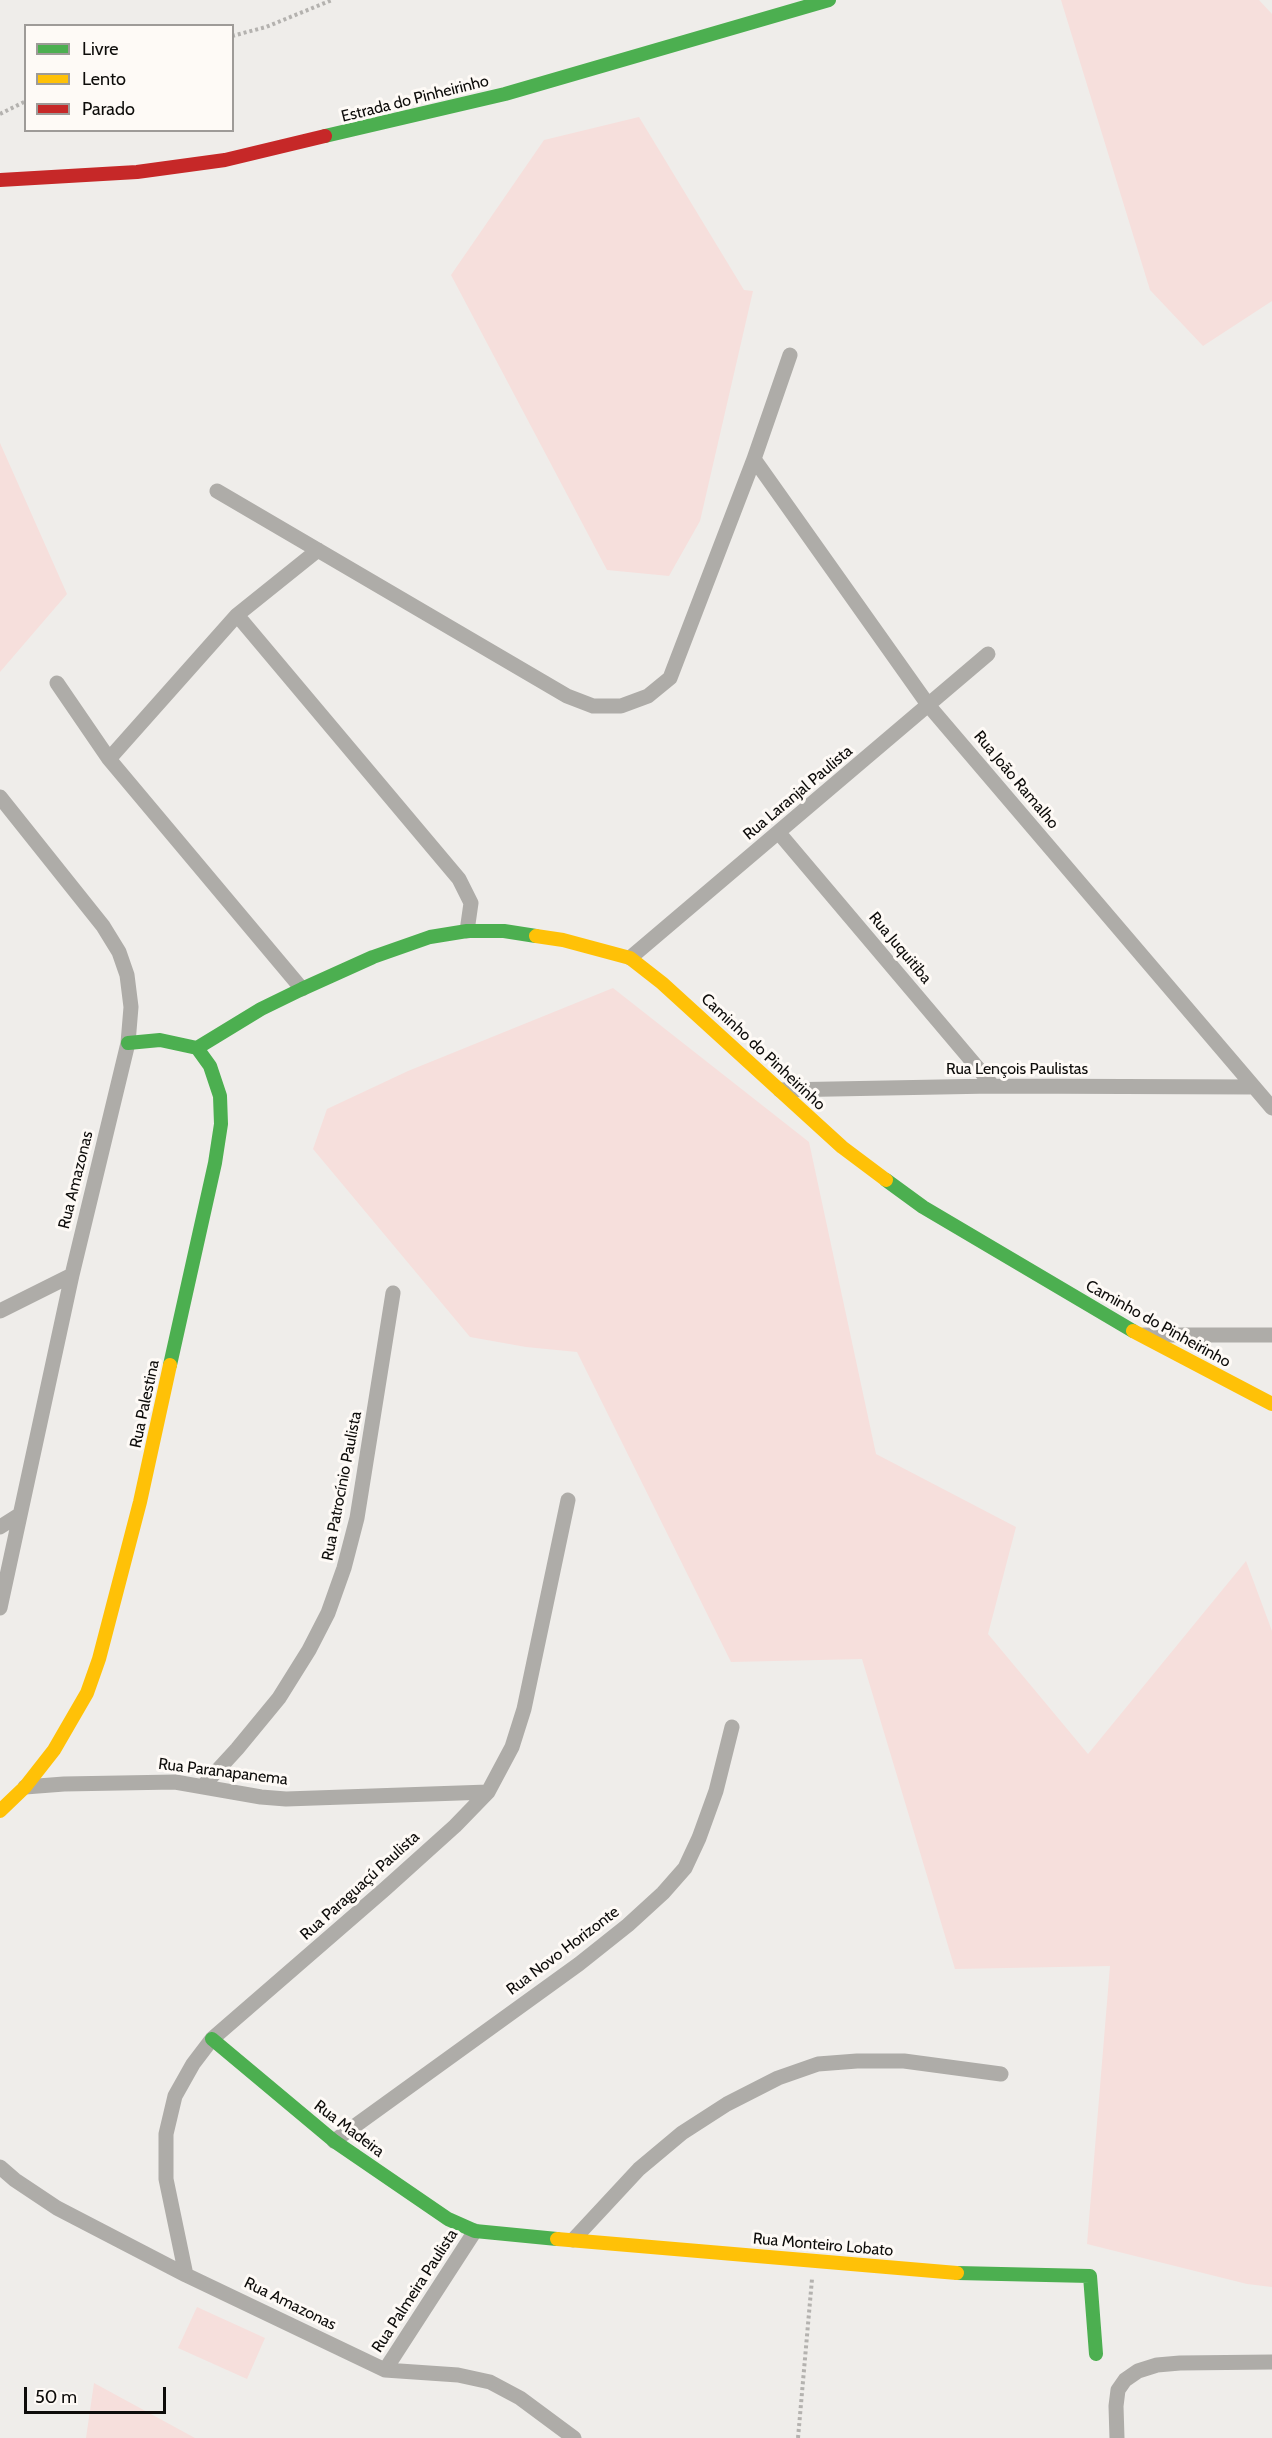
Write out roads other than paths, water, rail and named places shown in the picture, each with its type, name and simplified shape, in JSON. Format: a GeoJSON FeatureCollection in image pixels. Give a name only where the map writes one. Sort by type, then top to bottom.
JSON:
{"type":"FeatureCollection","features":[{"type":"Feature","properties":{"kind":"street","name":"Estrada do Pinheirinho"},"geometry":{"type":"LineString","coordinates":[[0,180],[137,172],[225,160],[505,94],[829,0]]}},
{"type":"Feature","properties":{"kind":"street"},"geometry":{"type":"LineString","coordinates":[[217,491],[567,696],[593,706],[621,706],[648,696],[670,678],[754,459],[790,355]]}},
{"type":"Feature","properties":{"kind":"street","name":"Rua João Ramalho"},"geometry":{"type":"LineString","coordinates":[[754,459],[928,706],[1272,1108]]}},
{"type":"Feature","properties":{"kind":"street"},"geometry":{"type":"LineString","coordinates":[[110,759],[237,615],[318,550]]}},
{"type":"Feature","properties":{"kind":"street"},"geometry":{"type":"LineString","coordinates":[[237,615],[459,879],[471,903],[467,931]]}},
{"type":"Feature","properties":{"kind":"street","name":"Rua Laranjal Paulista"},"geometry":{"type":"LineString","coordinates":[[630,958],[988,654]]}},
{"type":"Feature","properties":{"kind":"street"},"geometry":{"type":"LineString","coordinates":[[57,683],[110,759],[302,989]]}},
{"type":"Feature","properties":{"kind":"street","name":"Rua Amazonas"},"geometry":{"type":"LineString","coordinates":[[0,797],[103,926],[119,952],[127,975],[131,1007],[128,1043],[72,1275],[19,1515],[5,1566],[0,1608]]}},
{"type":"Feature","properties":{"kind":"street","name":"Rua Juquitiba"},"geometry":{"type":"LineString","coordinates":[[779,833],[993,1086]]}},
{"type":"Feature","properties":{"kind":"street","name":"Caminho do Pinheirinho"},"geometry":{"type":"LineString","coordinates":[[197,1048],[261,1009],[302,989],[373,957],[430,937],[467,931],[504,931],[563,940],[630,958],[662,982],[842,1147],[923,1207],[1140,1335],[1272,1404]]}},
{"type":"Feature","properties":{"kind":"street"},"geometry":{"type":"LineString","coordinates":[[128,1043],[160,1040],[197,1048]]}},
{"type":"Feature","properties":{"kind":"street","name":"Rua Palestina"},"geometry":{"type":"LineString","coordinates":[[0,1811],[25,1787],[54,1750],[87,1693],[99,1659],[140,1502],[215,1163],[221,1124],[220,1096],[216,1079],[197,1048]]}},
{"type":"Feature","properties":{"kind":"street","name":"Rua Lençois Paulistas"},"geometry":{"type":"LineString","coordinates":[[780,1090],[993,1086],[1254,1087]]}},
{"type":"Feature","properties":{"kind":"street"},"geometry":{"type":"LineString","coordinates":[[0,1311],[72,1275]]}},
{"type":"Feature","properties":{"kind":"street","name":"Rua Patrocínio Paulista"},"geometry":{"type":"LineString","coordinates":[[203,1786],[279,1698],[309,1650],[328,1613],[344,1568],[357,1518],[393,1293]]}},
{"type":"Feature","properties":{"kind":"street"},"geometry":{"type":"LineString","coordinates":[[1140,1335],[1272,1335]]}},
{"type":"Feature","properties":{"kind":"street","name":"Rua Paraguaçú Paulista"},"geometry":{"type":"LineString","coordinates":[[186,2275],[166,2179],[166,2134],[175,2096],[193,2064],[213,2039],[394,1881],[455,1826],[488,1792],[512,1747],[524,1709],[568,1500]]}},
{"type":"Feature","properties":{"kind":"street"},"geometry":{"type":"LineString","coordinates":[[0,1527],[19,1515]]}},
{"type":"Feature","properties":{"kind":"street","name":"Rua Novo Horizonte"},"geometry":{"type":"LineString","coordinates":[[334,2141],[579,1964],[628,1925],[663,1893],[685,1868],[699,1839],[716,1791],[732,1727]]}},
{"type":"Feature","properties":{"kind":"street","name":"Rua Paranapanema"},"geometry":{"type":"LineString","coordinates":[[25,1787],[175,1782],[261,1797],[286,1799],[488,1792]]}},
{"type":"Feature","properties":{"kind":"street","name":"Rua Madeira"},"geometry":{"type":"LineString","coordinates":[[213,2039],[334,2141],[448,2218],[476,2231]]}},
{"type":"Feature","properties":{"kind":"street"},"geometry":{"type":"LineString","coordinates":[[573,2240],[632,2176],[682,2133],[727,2104],[778,2078],[818,2064],[857,2061],[904,2061],[1001,2074]]}},
{"type":"Feature","properties":{"kind":"street","name":"Rua Amazonas"},"geometry":{"type":"LineString","coordinates":[[0,2167],[57,2208],[186,2275],[385,2370],[458,2375],[490,2382],[520,2398],[574,2438]]}},
{"type":"Feature","properties":{"kind":"street","name":"Rua Monteiro Lobato"},"geometry":{"type":"LineString","coordinates":[[476,2231],[930,2272],[1090,2276],[1096,2354]]}},
{"type":"Feature","properties":{"kind":"street","name":"Rua Palmeira Paulista"},"geometry":{"type":"LineString","coordinates":[[385,2370],[476,2231]]}},
{"type":"Feature","properties":{"kind":"street"},"geometry":{"type":"LineString","coordinates":[[1117,2438],[1118,2390],[1125,2380],[1138,2372],[1157,2365],[1180,2363],[1272,2362]]}}]}
